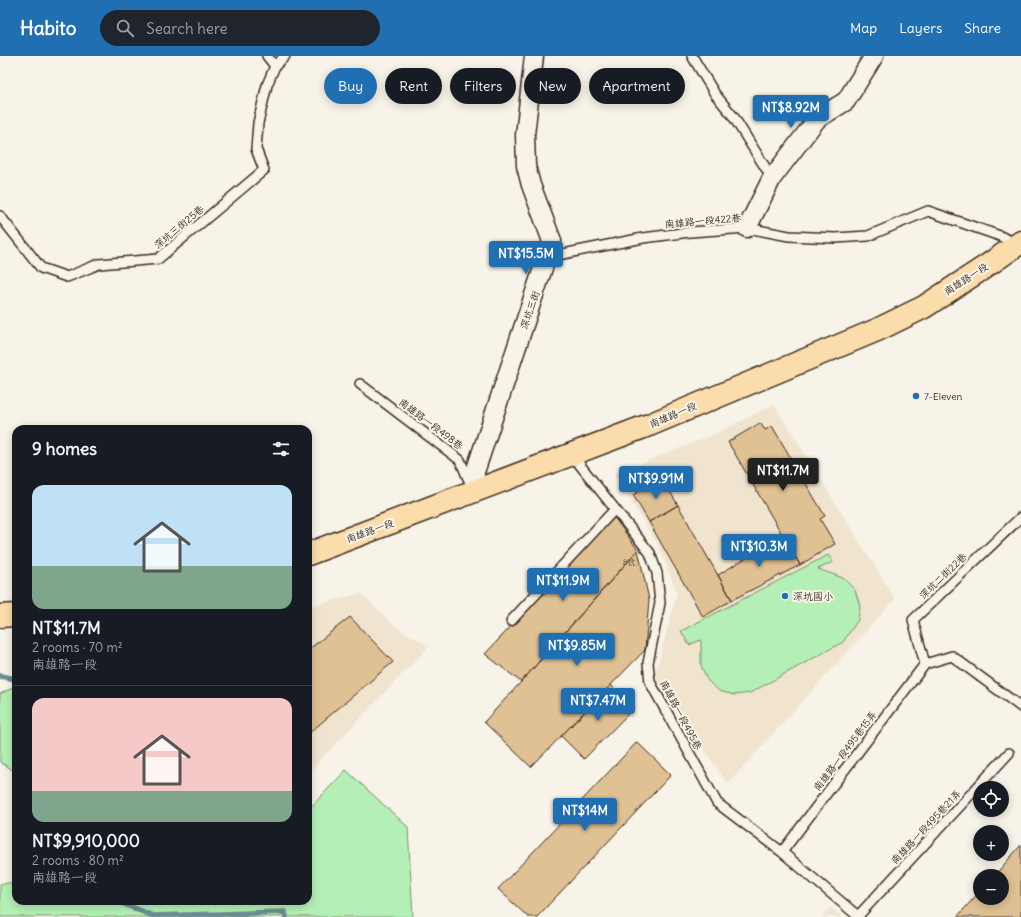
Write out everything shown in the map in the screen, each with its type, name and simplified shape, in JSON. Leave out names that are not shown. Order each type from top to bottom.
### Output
[{"type":"main road","name":"南雄路一段","points":[[312,553],[649,425],[877,330],[924,307],[1020,245]]},
{"type":"main road","points":[[0,616],[12,615]]},
{"type":"street","name":"深坑三街","points":[[474,492],[475,472],[548,257],[552,241],[531,185],[526,166],[525,135],[534,56]]},
{"type":"street","points":[[747,228],[772,178],[817,119],[846,101],[874,56]]},
{"type":"lane","points":[[267,56],[276,66]]},
{"type":"lane","name":"深坑三街25巷","points":[[0,216],[41,268],[67,277],[99,264],[158,259],[264,170],[256,149],[258,123],[267,85],[276,66],[284,56]]},
{"type":"lane","points":[[692,56],[715,94],[733,116],[772,178]]},
{"type":"lane","name":"南雄路一段422巷","points":[[548,257],[643,238],[690,232],[747,228],[796,236],[835,238],[868,236],[928,211],[1000,236],[1020,245]]},
{"type":"lane","name":"南雄路一段498巷","points":[[360,384],[460,460],[474,492]]},
{"type":"lane","name":"南雄路一段495巷","points":[[572,455],[650,553],[657,573],[660,603],[648,663],[650,682],[717,803],[782,852],[858,917]]},
{"type":"lane","points":[[511,621],[616,509]]},
{"type":"lane","name":"深坑二街22巷","points":[[925,664],[913,620],[1021,517]]},
{"type":"lane","points":[[925,664],[952,656],[1021,707]]},
{"type":"lane","name":"南雄路一段495巷15弄","points":[[782,852],[925,664]]},
{"type":"lane","name":"南雄路一段495巷21弄","points":[[858,917],[1009,753]]},
{"type":"shaded area","name":"深坑國小","points":[[774,404],[895,599],[728,784],[654,678],[677,593],[658,545],[614,474],[713,435]]},
{"type":"shaded area","points":[[361,593],[397,628],[429,646],[312,769],[312,606]]},
{"type":"shaded area","points":[[830,907],[843,917],[822,917]]},
{"type":"green space","points":[[828,555],[833,562],[818,569],[843,578],[855,590],[860,606],[858,620],[843,642],[750,693],[734,695],[719,691],[707,680],[701,665],[701,640],[689,645],[681,631]]},
{"type":"green space","points":[[12,688],[12,770],[0,762],[0,694]]},
{"type":"green space","points":[[346,770],[408,827],[413,917],[0,917],[0,884],[12,882],[12,905],[312,905],[312,806]]},
{"type":"building","points":[[760,423],[765,430],[772,426],[825,516],[820,519],[835,544],[800,565],[728,442]]},
{"type":"building","points":[[662,478],[678,505],[649,522],[633,495]]},
{"type":"building","points":[[678,505],[732,600],[703,617],[649,522]]},
{"type":"building","points":[[614,517],[638,550],[521,682],[485,654]]},
{"type":"building","points":[[783,535],[800,565],[732,600],[718,575]]},
{"type":"building","points":[[638,550],[649,600],[645,650],[531,767],[484,722]]},
{"type":"building","points":[[350,617],[393,662],[312,731],[312,647]]},
{"type":"building","points":[[611,685],[634,708],[584,759],[561,736]]},
{"type":"building","points":[[637,742],[671,775],[537,917],[528,917],[498,889]]},
{"type":"building","points":[[1021,845],[1021,917],[957,917],[973,899],[973,905],[1009,905],[1009,869],[1000,869],[1007,861],[1009,861],[1009,859]]},
{"type":"waterway","points":[[0,676],[12,678]]},
{"type":"waterway","points":[[127,905],[153,916],[285,912],[286,917]]},
{"type":"place","name":"7-Eleven","points":[[916,396]]},
{"type":"place","name":"深坑國小","points":[[785,596]]}]
